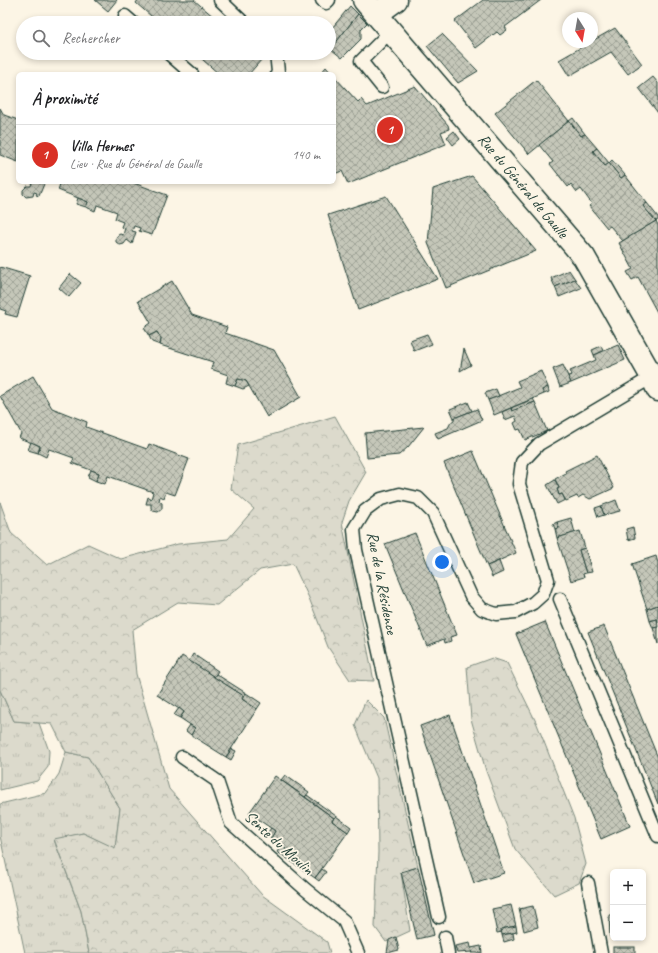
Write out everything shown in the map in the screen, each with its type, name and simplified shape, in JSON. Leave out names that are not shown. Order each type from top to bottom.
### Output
[{"type":"main road","points":[[371,7],[396,0]]},
{"type":"main road","name":"Rue du Général de Gaulle","points":[[371,7],[584,257],[655,383]]},
{"type":"lane","points":[[220,0],[237,16]]},
{"type":"lane","points":[[322,0],[326,3],[329,0]]},
{"type":"lane","points":[[382,87],[361,61],[391,31]]},
{"type":"lane","points":[[176,60],[190,72]]},
{"type":"lane","points":[[277,60],[278,72]]},
{"type":"lane","name":"Rue de la Résidence","points":[[439,917],[356,550],[354,529],[365,511],[381,499],[400,494],[418,498],[433,513],[471,596],[482,609],[496,614],[516,612],[533,603],[543,594],[548,580],[519,484],[522,462],[539,444],[655,383]]},
{"type":"lane","points":[[560,599],[658,836]]},
{"type":"lane","name":"Sente du Moulin","points":[[182,757],[217,780],[231,823],[305,889],[344,921],[358,953]]},
{"type":"lane","points":[[588,883],[601,953]]},
{"type":"lane","points":[[444,937],[448,953]]},
{"type":"green space","points":[[335,416],[366,472],[349,501],[342,522],[374,681],[350,680],[328,647],[309,598],[293,564],[260,570],[217,605],[178,602],[132,630],[136,674],[169,789],[262,895],[327,942],[330,953],[89,953],[81,911],[54,839],[83,833],[115,848],[120,808],[88,757],[66,752],[52,724],[14,721],[0,690],[0,502],[11,533],[47,565],[88,544],[121,559],[178,544],[228,539],[254,509],[231,489],[238,445]]},
{"type":"green space","points":[[492,658],[507,663],[537,724],[574,818],[586,864],[579,883],[554,895],[515,849],[486,771],[471,719],[467,667]]},
{"type":"green space","points":[[0,690],[14,721],[39,723],[49,751],[48,767],[37,781],[0,790]]},
{"type":"green space","points":[[366,700],[384,718],[418,867],[401,872],[410,931],[386,942],[375,927],[378,852],[377,778],[355,725]]},
{"type":"green space","points":[[66,752],[88,757],[120,808],[115,849],[83,833],[54,840],[81,911],[89,953],[25,953],[0,836],[0,804],[46,793],[59,774]]},
{"type":"building","points":[[95,0],[117,0],[108,11]]},
{"type":"building","points":[[138,0],[194,0],[213,16],[151,16],[136,3]]},
{"type":"building","points":[[483,0],[541,0],[505,27],[507,30],[500,35],[497,32],[476,48],[455,21]]},
{"type":"building","points":[[350,6],[358,14],[336,43],[336,23]]},
{"type":"building","points":[[358,14],[367,23],[361,29],[361,39],[342,58],[336,53],[336,43]]},
{"type":"building","points":[[615,28],[642,64],[628,74],[611,52],[569,76],[559,60],[580,48],[598,48],[598,38]]},
{"type":"building","points":[[442,34],[478,71],[458,83],[427,46]]},
{"type":"building","points":[[203,60],[261,60],[251,72],[217,72]]},
{"type":"building","points":[[326,67],[330,72],[322,72]]},
{"type":"building","points":[[653,77],[658,83],[658,113],[639,88]]},
{"type":"building","points":[[336,78],[358,102],[361,99],[367,106],[415,86],[448,125],[449,129],[441,132],[446,144],[348,184],[342,171],[336,173]]},
{"type":"building","points":[[536,80],[569,121],[529,154],[495,113]]},
{"type":"building","points":[[0,108],[4,115],[16,119],[16,161],[0,155]]},
{"type":"building","points":[[573,118],[585,134],[581,136],[569,121]]},
{"type":"building","points":[[569,121],[581,136],[585,134],[597,148],[593,151],[605,166],[609,163],[621,178],[625,175],[647,203],[643,206],[656,221],[623,241],[610,226],[607,228],[589,206],[592,204],[581,189],[577,192],[571,184],[568,187],[550,164],[553,162],[539,145]]},
{"type":"building","points":[[454,131],[460,139],[453,145],[447,137]]},
{"type":"building","points":[[597,148],[609,163],[605,166],[593,151]]},
{"type":"building","points":[[612,160],[625,175],[621,178],[609,163]]},
{"type":"building","points":[[472,176],[536,251],[446,288],[428,243],[433,189]]},
{"type":"building","points":[[32,184],[44,184],[39,196],[34,192],[33,196],[26,197],[23,194],[23,190],[27,186],[31,186]]},
{"type":"building","points":[[60,184],[137,184],[167,195],[152,235],[139,231],[140,228],[134,226],[132,231],[136,232],[132,244],[127,240],[124,244],[120,245],[116,242],[116,239],[118,235],[123,235],[125,228],[121,227],[123,222],[115,219],[117,212],[97,205],[95,211],[86,207],[88,202],[58,190]]},
{"type":"building","points":[[386,196],[438,279],[358,310],[328,215]]},
{"type":"building","points":[[78,198],[88,202],[86,207],[76,204]]},
{"type":"building","points":[[647,203],[658,217],[658,220],[656,221],[643,206]]},
{"type":"building","points":[[656,221],[658,225],[658,314],[638,277],[632,280],[627,272],[633,269],[619,243]]},
{"type":"building","points":[[0,267],[30,276],[17,317],[5,314],[6,311],[0,309]]},
{"type":"building","points":[[569,270],[575,279],[555,287],[551,278]]},
{"type":"building","points":[[70,274],[81,283],[69,297],[59,288]]},
{"type":"building","points":[[575,279],[581,288],[559,297],[555,287]]},
{"type":"building","points":[[172,281],[192,315],[227,327],[225,333],[274,350],[301,397],[267,417],[246,381],[238,379],[235,386],[226,383],[228,375],[211,369],[213,362],[160,345],[161,339],[157,332],[149,336],[144,328],[151,323],[138,301]]},
{"type":"building","points":[[157,332],[161,339],[160,345],[152,342],[149,336]]},
{"type":"building","points":[[427,334],[432,344],[414,351],[410,340]]},
{"type":"building","points":[[618,345],[625,360],[571,383],[568,376],[572,375],[570,371],[596,360],[594,355]]},
{"type":"building","points":[[601,346],[603,351],[594,355],[592,350]]},
{"type":"building","points":[[464,349],[471,365],[460,371]]},
{"type":"building","points":[[563,365],[571,383],[560,387],[553,369]]},
{"type":"building","points":[[541,371],[548,387],[542,390],[544,394],[494,415],[488,400],[520,387],[517,381]]},
{"type":"building","points":[[33,376],[52,408],[87,422],[86,427],[147,449],[149,444],[189,459],[175,495],[166,492],[164,498],[160,496],[159,501],[162,503],[162,509],[158,512],[153,511],[151,504],[146,504],[148,497],[151,499],[153,492],[108,476],[105,484],[96,481],[99,473],[72,463],[74,458],[49,449],[46,457],[38,453],[40,446],[19,438],[21,433],[0,396]]},
{"type":"building","points":[[238,379],[246,381],[249,386],[243,389],[235,386]]},
{"type":"building","points":[[548,387],[549,392],[544,394],[542,390]]},
{"type":"building","points":[[496,389],[499,396],[488,400],[485,393]]},
{"type":"building","points":[[533,399],[535,402],[512,411],[511,408]]},
{"type":"building","points":[[468,402],[472,411],[454,418],[450,409]]},
{"type":"building","points":[[535,402],[547,431],[525,440],[520,429],[517,430],[514,423],[517,421],[515,416],[505,420],[502,412],[511,408],[512,411]]},
{"type":"building","points":[[477,409],[482,420],[438,439],[435,433],[448,428],[454,418]]},
{"type":"building","points":[[424,427],[408,447],[399,455],[367,458],[365,433]]},
{"type":"building","points":[[31,442],[40,446],[38,453],[28,450]]},
{"type":"building","points":[[473,451],[516,553],[487,566],[444,463]]},
{"type":"building","points":[[597,455],[614,488],[590,499],[583,495],[566,501],[562,494],[559,495],[557,489],[559,488],[555,479],[566,473],[565,471]]},
{"type":"building","points":[[91,470],[99,473],[96,481],[88,477]]},
{"type":"building","points":[[555,480],[559,488],[557,489],[559,495],[562,494],[565,500],[557,504],[547,485]]},
{"type":"building","points":[[616,500],[620,511],[604,515],[601,506]]},
{"type":"building","points":[[601,506],[604,515],[598,517],[595,508]]},
{"type":"building","points":[[571,518],[575,533],[557,538],[555,529],[559,528],[557,522]]},
{"type":"building","points":[[557,522],[559,528],[555,529],[553,524]]},
{"type":"building","points":[[633,527],[635,538],[628,540],[626,529]]},
{"type":"building","points":[[580,531],[585,548],[579,550],[586,573],[583,574],[584,577],[571,581],[557,538]]},
{"type":"building","points":[[415,533],[457,635],[450,637],[451,641],[445,643],[444,639],[427,646],[385,544]]},
{"type":"building","points":[[585,548],[592,572],[586,573],[579,550]]},
{"type":"building","points":[[656,556],[658,563],[658,605],[647,609],[632,564]]},
{"type":"building","points":[[499,561],[503,572],[492,577],[487,566]]},
{"type":"building","points":[[658,605],[658,623],[657,619],[650,621],[647,609]]},
{"type":"building","points":[[657,619],[658,627],[653,628],[650,621]]},
{"type":"building","points":[[545,622],[630,826],[601,839],[516,634]]},
{"type":"building","points":[[604,626],[658,758],[658,804],[588,632]]},
{"type":"building","points":[[658,627],[658,644],[653,628]]},
{"type":"building","points":[[193,654],[218,671],[214,677],[189,661]]},
{"type":"building","points":[[182,656],[244,696],[242,699],[257,709],[226,757],[191,735],[195,728],[180,718],[184,712],[157,695]]},
{"type":"building","points":[[216,674],[246,693],[244,696],[214,677]]},
{"type":"building","points":[[246,693],[261,703],[257,709],[242,699]]},
{"type":"building","points":[[179,708],[184,712],[180,718],[174,715]]},
{"type":"building","points":[[450,715],[504,873],[474,883],[420,726]]},
{"type":"building","points":[[190,725],[195,728],[191,735],[186,731]]},
{"type":"building","points":[[232,749],[236,751],[231,760],[226,757]]},
{"type":"building","points":[[285,775],[309,792],[305,797],[281,780]]},
{"type":"building","points":[[275,776],[334,818],[332,821],[348,832],[315,878],[282,855],[286,849],[271,838],[275,831],[249,813]]},
{"type":"building","points":[[307,795],[336,816],[334,818],[305,797]]},
{"type":"building","points":[[336,816],[351,827],[348,832],[332,821]]},
{"type":"building","points":[[271,828],[275,831],[271,838],[266,835]]},
{"type":"building","points":[[282,845],[286,849],[282,855],[277,852]]},
{"type":"building","points":[[418,867],[434,935],[417,939],[401,872]]},
{"type":"building","points":[[322,869],[326,872],[319,881],[315,878]]},
{"type":"building","points":[[511,905],[516,926],[501,929],[502,932],[497,933],[492,909]]},
{"type":"building","points":[[533,906],[538,927],[524,931],[519,909]]},
{"type":"building","points":[[609,915],[610,915],[610,937]]},
{"type":"building","points":[[516,926],[517,932],[502,935],[501,929]]},
{"type":"building","points":[[513,933],[514,939],[504,942],[502,935]]},
{"type":"building","points":[[396,937],[399,950],[387,953],[389,940]]},
{"type":"building","points":[[470,943],[472,952],[457,953],[455,946]]},
{"type":"building","points":[[481,946],[482,953],[471,953],[471,948]]},
{"type":"building","points":[[613,947],[635,947],[635,953],[613,953]]},
{"type":"place","name":"Villa Hermes","points":[[390,130]]}]
